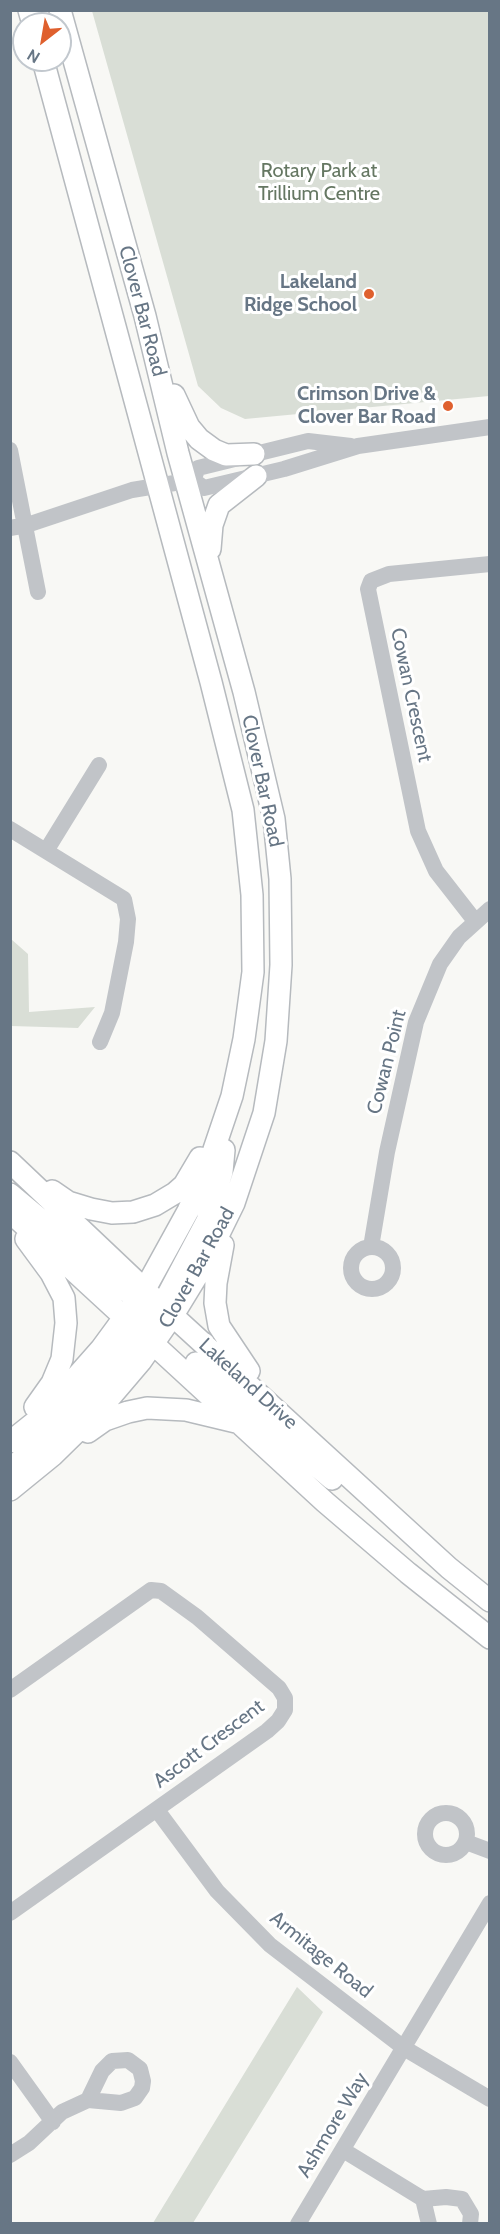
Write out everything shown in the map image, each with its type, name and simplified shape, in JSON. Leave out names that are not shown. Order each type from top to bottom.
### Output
[{"type":"main road","name":"Clover Bar Road","points":[[10,1442],[40,1418],[101,1349],[150,1316],[203,1266],[234,1203],[264,1113],[276,1041],[281,965],[280,879],[274,819],[189,480],[60,10]]},
{"type":"main road","name":"Clover Bar Road","points":[[10,1490],[53,1455],[101,1408],[150,1316],[188,1211],[207,1170],[232,1096],[244,1039],[253,972],[252,895],[243,810],[211,682],[156,487],[46,72]]},
{"type":"main road","points":[[145,316],[180,412],[189,427],[199,439],[214,450],[226,455],[254,454]]},
{"type":"main road","points":[[209,564],[212,525],[219,505],[256,476]]},
{"type":"main road","points":[[10,1162],[68,1202],[112,1213],[144,1209],[166,1200],[184,1185],[232,1096]]},
{"type":"main road","name":"Lakeland Drive","points":[[10,1162],[150,1316],[237,1422],[400,1566],[489,1638]]},
{"type":"main road","points":[[10,1194],[150,1316],[229,1393],[342,1487],[411,1534]]},
{"type":"main road","points":[[234,1203],[218,1260],[215,1303],[219,1326],[227,1342],[273,1406]]},
{"type":"main road","points":[[10,1214],[51,1273],[64,1298],[66,1323],[62,1359],[52,1383],[10,1436]]},
{"type":"main road","name":"Lakeland Drive","points":[[10,1214],[273,1406],[411,1534],[489,1601]]},
{"type":"main road","points":[[10,1470],[101,1379],[150,1316]]},
{"type":"main road","points":[[53,1455],[105,1420],[147,1408],[186,1410],[237,1422]]},
{"type":"street","points":[[19,527],[132,490],[189,480],[204,488],[256,476],[358,446],[489,427]]},
{"type":"street","points":[[189,480],[198,468],[308,441],[358,446]]},
{"type":"street","points":[[10,450],[19,527],[38,592]]},
{"type":"street","name":"Cowan Crescent","points":[[475,921],[436,871],[418,831],[368,589],[371,581],[388,574],[489,564]]},
{"type":"street","points":[[46,851],[99,765]]},
{"type":"street","points":[[10,829],[124,899],[128,919],[126,942],[112,1012],[100,1041]]},
{"type":"street","name":"Cowan Point","points":[[371,1247],[387,1152],[416,1022],[441,964],[459,937],[489,909]]},
{"type":"street","name":"Ascott Crescent","points":[[10,1690],[151,1590],[161,1591],[197,1617],[279,1688],[285,1698],[285,1710],[278,1721],[267,1731],[10,1913]]},
{"type":"street","name":"Armitage Road","points":[[157,1810],[217,1891],[270,1944],[404,2048],[489,2099]]},
{"type":"street","points":[[466,1842],[489,1851]]},
{"type":"street","name":"Ashmore Way","points":[[298,2223],[489,1903]]},
{"type":"street","points":[[10,2062],[53,2122]]},
{"type":"street","points":[[10,2155],[29,2143],[62,2112],[88,2100]]},
{"type":"street","points":[[343,2150],[423,2199],[446,2197],[462,2199],[471,2214],[470,2223]]},
{"type":"street","points":[[423,2199],[429,2223]]},
{"type":"green space","name":"Rotary Park at Trillium Centre","points":[[92,11],[489,11],[489,396],[245,419],[221,408],[198,386]]},
{"type":"green space","points":[[11,939],[28,954],[29,1012],[95,1007],[78,1028],[11,1026]]},
{"type":"green space","points":[[297,1987],[323,2012],[193,2223],[153,2223]]},
{"type":"place","name":"Lakeland Ridge School","points":[[369,294]]},
{"type":"place","name":"Crimson Drive & Clover Bar Road","points":[[448,406]]}]
